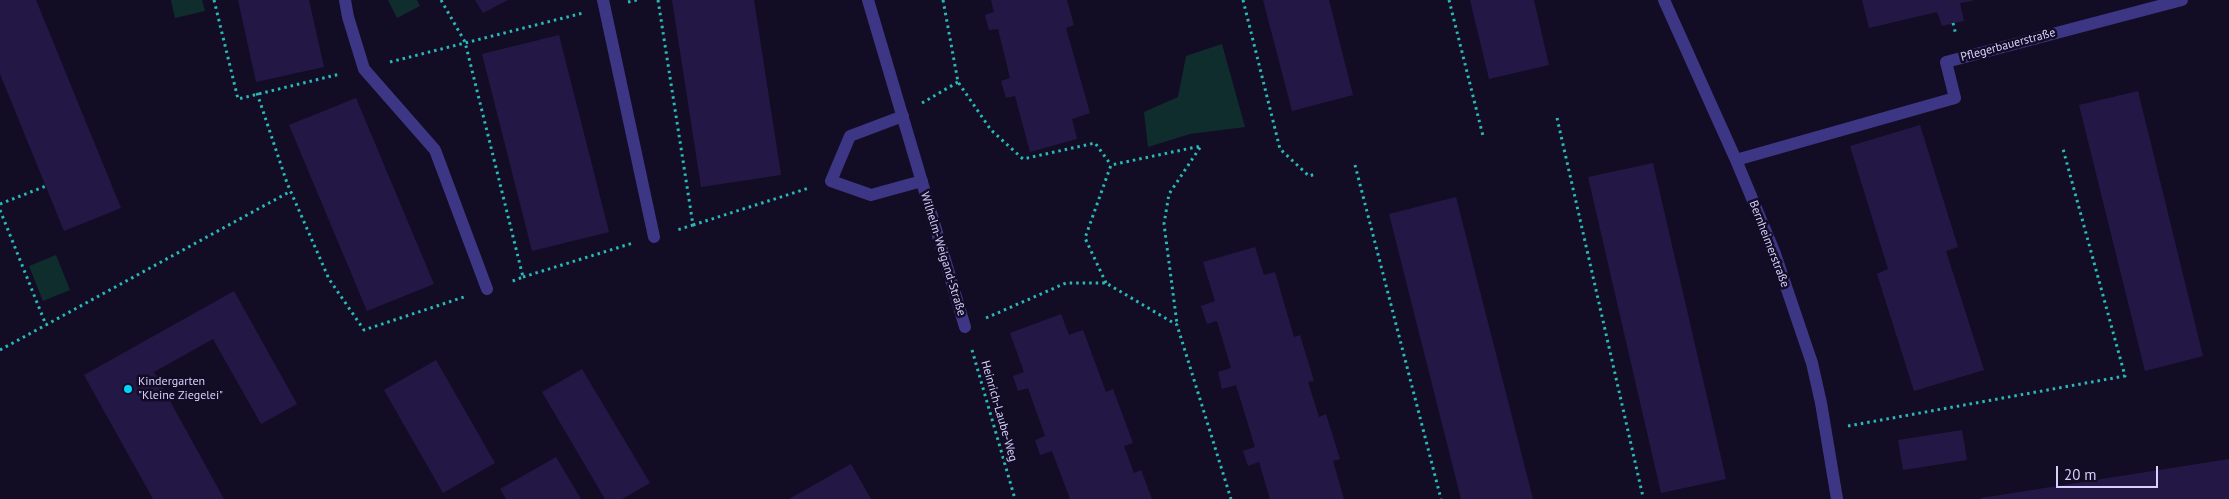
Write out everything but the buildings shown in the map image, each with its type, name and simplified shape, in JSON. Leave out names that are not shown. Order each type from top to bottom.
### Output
[{"type":"street","points":[[345,0],[348,17],[364,69],[435,150],[487,289]]},
{"type":"street","name":"Wilhelm-Weigand-Straße","points":[[868,0],[965,327]]},
{"type":"street","name":"Bernheimerstraße","points":[[1664,0],[1736,160],[1774,251],[1812,363],[1838,499]]},
{"type":"street","name":"Pflegerbauerstraße","points":[[1736,160],[1955,98],[1946,62],[2182,0]]},
{"type":"street","points":[[604,4],[654,237]]},
{"type":"street","points":[[831,181],[850,136],[903,116]]},
{"type":"street","name":"Wilhelm-Weigand-Straße","points":[[831,181],[871,195],[922,180]]},
{"type":"path","points":[[214,0],[238,98],[364,69],[604,4],[637,0]]},
{"type":"path","points":[[257,93],[291,191],[329,279],[364,330],[523,277],[465,42],[441,0]]},
{"type":"path","points":[[943,0],[958,82],[991,130],[1023,159],[1095,143],[1111,164]]},
{"type":"path","points":[[1243,0],[1280,149],[1309,176],[1316,174]]},
{"type":"path","points":[[1449,0],[1483,136]]},
{"type":"path","points":[[903,116],[958,82]]},
{"type":"path","points":[[1557,118],[1642,497]]},
{"type":"path","points":[[1111,164],[1201,146],[1169,194],[1164,224],[1177,325],[1231,499]]},
{"type":"path","points":[[1826,430],[2125,376],[2063,148]]},
{"type":"path","points":[[1106,283],[1085,238],[1111,164]]},
{"type":"path","points":[[1355,166],[1441,499]]},
{"type":"path","points":[[693,224],[831,181]]},
{"type":"path","points":[[0,204],[46,186]]},
{"type":"path","points":[[0,350],[291,191]]},
{"type":"path","points":[[0,210],[46,324]]},
{"type":"path","points":[[965,327],[1066,283],[1106,283],[1177,325]]},
{"type":"path","name":"Heinrich-Laube-Weg","points":[[965,327],[1015,499]]},
{"type":"green space","points":[[171,0],[202,0],[205,11],[175,18]]},
{"type":"green space","points":[[388,0],[417,0],[420,6],[397,18]]},
{"type":"green space","points":[[1222,44],[1245,127],[1190,134],[1148,147],[1144,112],[1178,97],[1186,56]]},
{"type":"green space","points":[[56,255],[70,290],[43,301],[29,266]]},
{"type":"place","name":"Kindergarten \"Kleine Ziegelei\"","points":[[128,389]]}]
